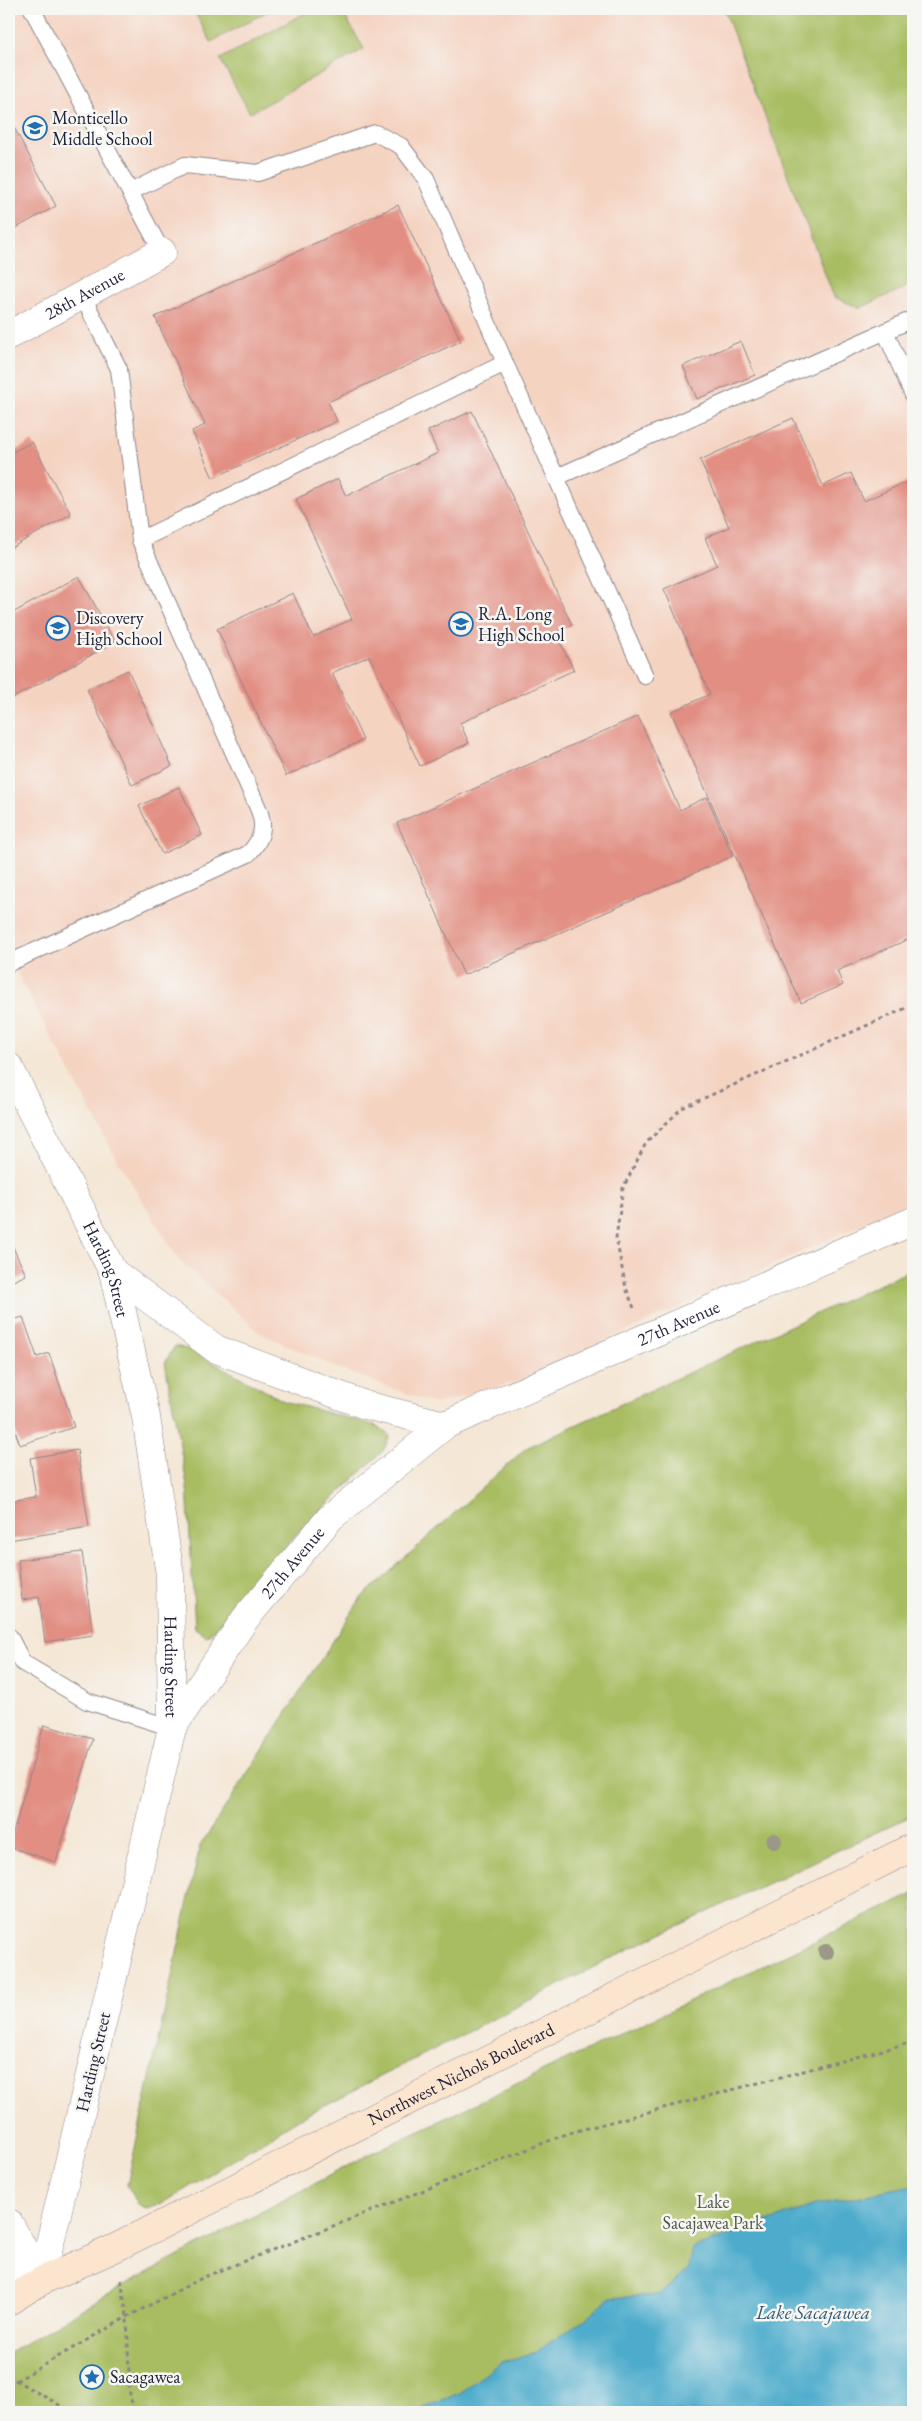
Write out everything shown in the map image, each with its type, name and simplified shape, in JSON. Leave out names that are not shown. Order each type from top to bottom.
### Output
[{"type":"main road","name":"Northwest Nichols Boulevard","points":[[9,2301],[41,2281],[116,2248],[913,1847]]},
{"type":"street","name":"28th Avenue","points":[[9,335],[162,252]]},
{"type":"street","name":"Harding Street","points":[[9,1067],[113,1272],[146,1417],[170,1575],[172,1728],[41,2281]]},
{"type":"street","name":"27th Avenue","points":[[172,1728],[245,1619],[331,1516],[444,1425],[913,1221]]},
{"type":"street","points":[[113,1272],[216,1349],[365,1406],[444,1425]]},
{"type":"street","points":[[9,2222],[41,2281]]},
{"type":"street","points":[[9,2269],[41,2281]]},
{"type":"lane","points":[[32,9],[162,252]]},
{"type":"lane","points":[[130,192],[185,165],[258,173],[375,133],[401,146],[426,179],[645,676]]},
{"type":"lane","points":[[9,963],[248,854],[260,838],[263,828],[262,818],[140,540],[119,369],[82,296]]},
{"type":"lane","points":[[557,477],[913,319]]},
{"type":"lane","points":[[885,331],[913,395]]},
{"type":"lane","points":[[140,540],[505,362]]},
{"type":"lane","points":[[9,1636],[23,1663],[87,1701],[172,1728]]},
{"type":"path","points":[[647,1338],[626,1288],[616,1238],[623,1188],[646,1143],[682,1108],[913,1005]]},
{"type":"path","points":[[9,2385],[127,2317],[204,2277],[569,2134],[913,2042]]},
{"type":"path","points":[[116,2248],[127,2317],[130,2397],[135,2412]]},
{"type":"path","points":[[15,2380],[72,2412]]},
{"type":"shaded area","name":"R.A. Long High School","points":[[9,9],[913,9],[913,1201],[515,1382],[435,1404],[337,1368],[260,1333],[179,1260],[116,1158],[9,958]]},
{"type":"green space","points":[[193,9],[272,9],[211,42]]},
{"type":"green space","points":[[312,9],[341,9],[364,49],[250,113],[220,59]]},
{"type":"green space","points":[[724,9],[913,9],[913,284],[860,308],[834,297]]},
{"type":"green space","points":[[913,1269],[913,1815],[637,1945],[300,2118],[165,2202],[147,2209],[138,2204],[127,2185],[200,1846],[361,1598],[526,1448]]},
{"type":"green space","points":[[175,1346],[190,1350],[284,1401],[377,1426],[390,1436],[383,1451],[298,1532],[224,1623],[206,1636],[195,1628],[187,1485],[165,1362]]},
{"type":"green space","name":"Lake Sacajawea Park","points":[[913,1894],[913,2412],[9,2412],[9,2353],[104,2296],[366,2156]]},
{"type":"water","name":"Lake Sacajawea","points":[[913,2186],[913,2412],[415,2412],[459,2393],[502,2362],[536,2352],[583,2320],[610,2298],[658,2295],[688,2271],[693,2248],[815,2205]]},
{"type":"building","points":[[9,118],[56,206],[9,232]]},
{"type":"building","points":[[398,205],[461,341],[328,402],[337,421],[213,478],[192,431],[205,425],[155,317]]},
{"type":"building","points":[[741,341],[755,375],[697,399],[683,366]]},
{"type":"building","points":[[472,411],[572,625],[555,632],[574,670],[460,723],[469,743],[420,766],[369,656],[332,673],[363,740],[286,776],[217,629],[293,593],[313,637],[352,619],[296,499],[338,479],[346,496],[438,453],[428,431]]},
{"type":"building","points":[[793,418],[823,486],[851,473],[864,501],[913,479],[913,937],[837,971],[843,985],[801,1003],[671,712],[710,694],[664,589],[717,565],[705,538],[729,527],[700,460]]},
{"type":"building","points":[[32,442],[71,514],[9,549],[9,454]]},
{"type":"building","name":"Discovery High School","points":[[79,576],[115,642],[9,700],[9,615]]},
{"type":"building","points":[[128,670],[172,766],[132,785],[87,689]]},
{"type":"building","points":[[638,716],[680,810],[707,797],[733,856],[464,975],[397,823]]},
{"type":"building","points":[[179,787],[202,835],[162,854],[139,806]]},
{"type":"building","points":[[9,1239],[26,1275],[9,1283]]},
{"type":"building","points":[[23,1317],[37,1357],[49,1353],[74,1427],[20,1445],[12,1422],[9,1423],[9,1321]]},
{"type":"building","points":[[77,1450],[89,1527],[9,1540],[9,1501],[36,1497],[30,1458]]},
{"type":"building","points":[[82,1552],[93,1635],[45,1642],[39,1597],[22,1600],[18,1560]]},
{"type":"building","points":[[44,1725],[93,1739],[56,1862],[9,1847]]},
{"type":"place","name":"Monticello Middle School","points":[[35,128]]},
{"type":"place","name":"R.A. Long High School","points":[[461,624]]},
{"type":"place","name":"Discovery High School","points":[[58,628]]},
{"type":"place","name":"Sacagawea","points":[[92,2377]]}]
